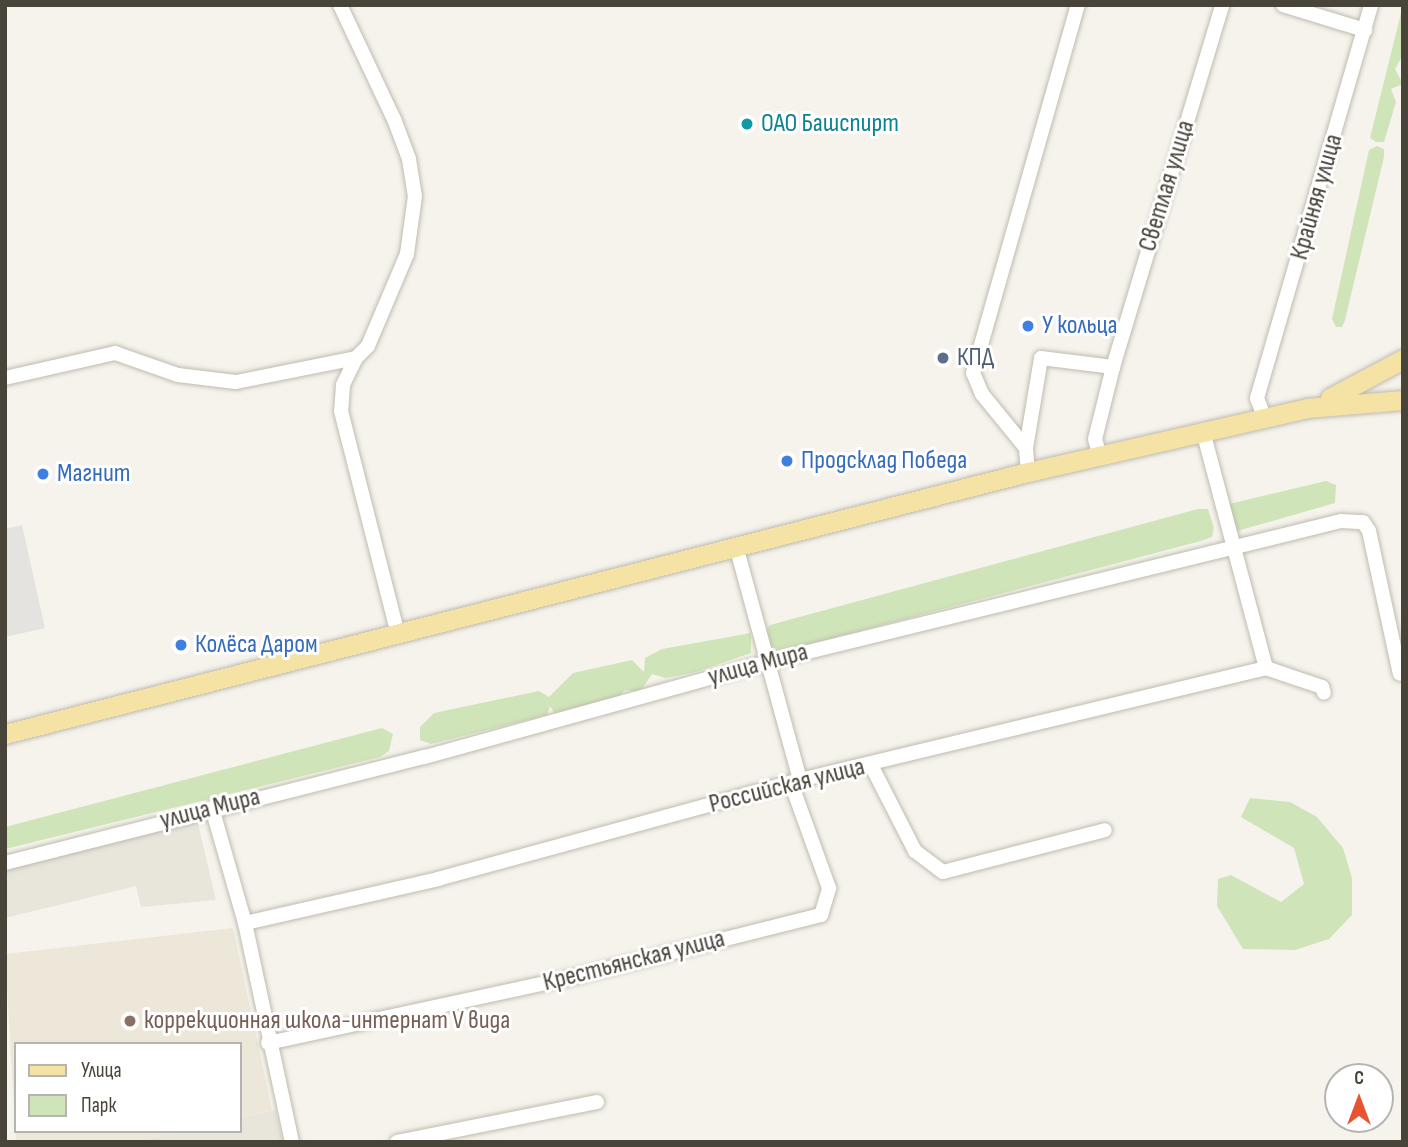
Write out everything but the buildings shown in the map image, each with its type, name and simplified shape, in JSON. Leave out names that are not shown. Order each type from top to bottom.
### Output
[{"type":"main road","points":[[1370,379],[1403,351]]},
{"type":"main road","points":[[1307,408],[1370,379],[1403,359]]},
{"type":"main road","points":[[5,734],[1028,472],[1204,435],[1307,408],[1379,400],[1403,402]]},
{"type":"street","points":[[340,5],[394,119],[408,159],[415,196],[407,254],[368,346],[356,358],[343,385],[341,411],[398,635]]},
{"type":"street","points":[[1026,448],[982,394],[973,373],[1078,5]]},
{"type":"street","name":"Светлая улица","points":[[1100,456],[1095,439],[1113,367],[1222,5]]},
{"type":"street","points":[[1283,5],[1365,30]]},
{"type":"street","name":"Крайняя улица","points":[[1265,419],[1256,398],[1269,364],[1371,5]]},
{"type":"street","points":[[5,378],[115,354],[178,375],[236,382],[356,358]]},
{"type":"street","points":[[1028,472],[1026,448],[1041,358],[1113,367]]},
{"type":"street","points":[[1204,435],[1266,668],[1322,687],[1324,693]]},
{"type":"street","name":"улица Мира","points":[[5,863],[212,808],[425,757],[767,662],[1341,521],[1363,522],[1369,531],[1400,674]]},
{"type":"street","points":[[736,546],[795,782]]},
{"type":"street","name":"Российская улица","points":[[245,923],[438,879],[795,782],[1266,668]]},
{"type":"street","points":[[871,765],[915,851],[943,872],[1105,830]]},
{"type":"street","name":"Крестьянская улица","points":[[268,1043],[574,977],[821,915],[829,888],[795,782]]},
{"type":"street","points":[[212,808],[245,923],[268,1043],[292,1142]]},
{"type":"street","points":[[397,1142],[597,1102]]},
{"type":"shaded area","points":[[22,525],[45,628],[5,637],[5,529]]},
{"type":"shaded area","points":[[197,820],[216,900],[141,907],[136,886],[5,918],[5,866]]},
{"type":"shaded area","name":"коррекционная школа-интернат V вида","points":[[233,928],[272,1110],[242,1118],[242,1042],[14,1042],[14,1108],[5,954]]},
{"type":"shaded area","points":[[275,1110],[283,1142],[133,1142],[171,1133],[242,1133],[242,1118]]},
{"type":"shaded area","name":"коррекционная школа-интернат V вида","points":[[15,1133],[171,1133],[133,1142],[16,1142]]},
{"type":"green space","points":[[1403,5],[1403,55],[1395,69],[1403,84],[1391,89],[1396,102],[1384,142],[1376,142],[1370,138]]},
{"type":"green space","points":[[1377,146],[1384,149],[1384,157],[1345,320],[1342,327],[1336,327],[1332,319],[1369,150]]},
{"type":"green space","points":[[1326,481],[1336,485],[1335,503],[1234,532],[1229,504]]},
{"type":"green space","points":[[1198,509],[1208,509],[1214,528],[1212,537],[1201,541],[791,649],[777,651],[768,644],[765,632],[770,625]]},
{"type":"green space","points":[[751,633],[751,653],[696,672],[666,678],[652,674],[640,692],[625,690],[619,696],[554,713],[550,706],[547,715],[431,744],[420,740],[420,727],[434,713],[539,691],[549,697],[573,673],[632,660],[644,672],[645,658],[662,649]]},
{"type":"green space","points":[[382,728],[393,734],[389,751],[380,757],[5,849],[5,827]]},
{"type":"green space","points":[[1250,798],[1290,802],[1317,817],[1343,848],[1352,878],[1352,915],[1329,939],[1295,950],[1243,949],[1217,906],[1218,879],[1231,875],[1281,902],[1304,884],[1294,848],[1241,817]]},
{"type":"place","name":"ОАО Башспирт","points":[[747,124]]},
{"type":"place","name":"У кольца","points":[[1028,326]]},
{"type":"place","name":"КПД","points":[[943,358]]},
{"type":"place","name":"Продсклад Победа","points":[[787,461]]},
{"type":"place","name":"Магнит","points":[[43,474]]},
{"type":"place","name":"Колёса Даром","points":[[181,645]]},
{"type":"place","name":"коррекционная школа-интернат V вида","points":[[130,1021]]}]
